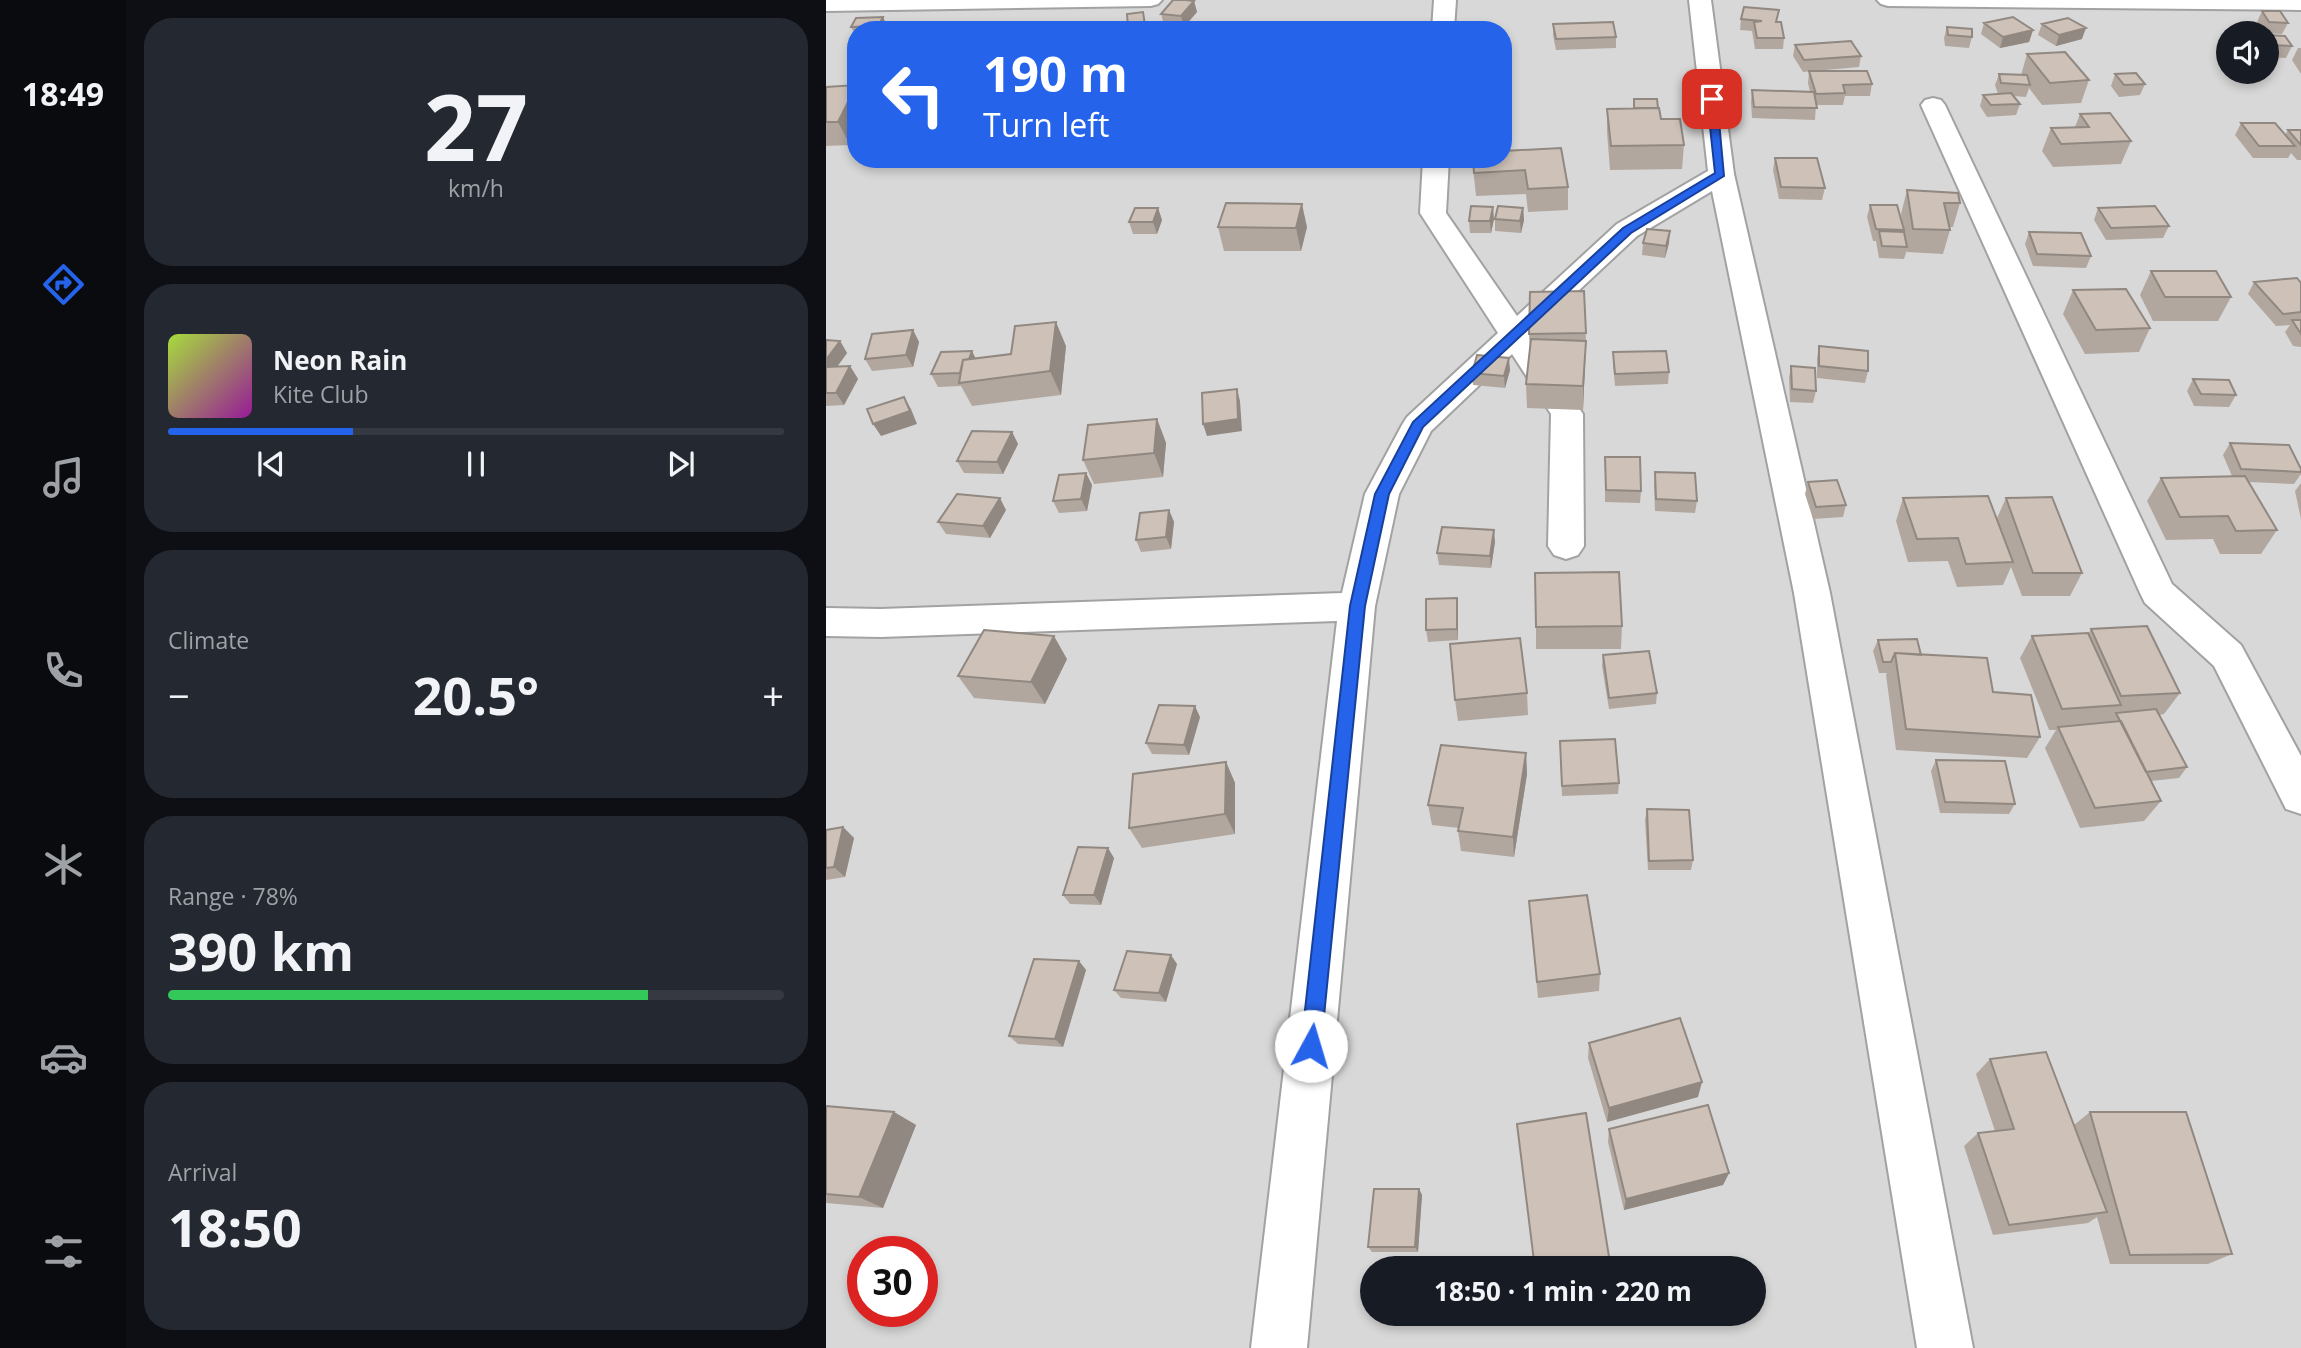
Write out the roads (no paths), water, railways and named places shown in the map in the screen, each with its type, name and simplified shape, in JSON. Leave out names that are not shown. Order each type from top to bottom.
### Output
[{"type":"street","points":[[826,5],[1152,0]]},
{"type":"street","points":[[1444,21],[1445,0]]},
{"type":"street","points":[[1700,0],[1721,174],[1812,593],[1945,1348]]},
{"type":"street","points":[[1888,0],[2301,4]]},
{"type":"street","points":[[1933,105],[2158,593],[2228,656],[2301,796]]},
{"type":"street","points":[[1436,168],[1433,213],[1567,414],[1566,547]]},
{"type":"street","points":[[1279,1348],[1357,606],[1382,494],[1418,425],[1627,230],[1721,174]]},
{"type":"street","points":[[826,622],[881,624],[1357,606]]}]
